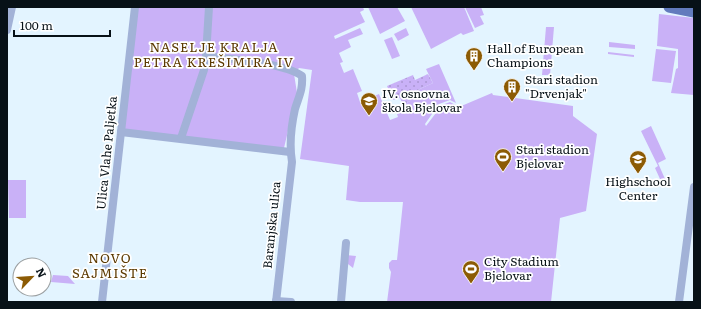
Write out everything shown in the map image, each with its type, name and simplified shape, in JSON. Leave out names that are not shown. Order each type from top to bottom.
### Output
[{"type":"main road","points":[[670,7],[693,11]]},
{"type":"street","points":[[7,30],[12,7]]},
{"type":"street","name":"Ulica Vlahe Paljetka","points":[[102,302],[122,132],[134,7]]},
{"type":"street","points":[[181,138],[204,70],[209,7]]},
{"type":"street","points":[[122,132],[290,152],[290,132],[303,87],[302,76],[297,72],[270,65],[206,56]]},
{"type":"street","name":"Baranjska ulica","points":[[290,152],[292,162],[276,302],[291,302]]},
{"type":"street","points":[[679,302],[694,187]]},
{"type":"street","points":[[341,302],[346,243]]},
{"type":"shaded area","points":[[138,7],[363,7],[364,10],[360,12],[365,22],[334,36],[335,39],[360,28],[363,34],[348,40],[351,47],[339,53],[343,62],[340,63],[344,73],[353,69],[362,91],[357,93],[360,102],[379,94],[390,120],[398,117],[397,114],[405,110],[403,105],[410,101],[411,93],[433,83],[426,69],[439,64],[456,103],[450,100],[439,104],[425,124],[426,126],[442,105],[450,102],[459,107],[492,93],[493,95],[573,106],[573,116],[597,134],[586,211],[560,218],[551,302],[387,302],[391,272],[389,263],[392,260],[397,260],[403,202],[360,202],[346,200],[349,166],[300,159],[312,70],[299,68],[294,74],[298,99],[294,105],[284,148],[123,130]]},
{"type":"shaded area","points":[[368,7],[397,7],[405,21],[380,34]]},
{"type":"shaded area","points":[[411,7],[464,7],[474,31],[463,35],[461,33],[431,49]]},
{"type":"shaded area","points":[[465,7],[481,7],[484,15],[480,16],[484,24],[475,28]]},
{"type":"shaded area","points":[[659,14],[694,18],[694,95],[671,93],[676,69],[678,68],[678,49],[657,46]]},
{"type":"shaded area","points":[[546,27],[554,27],[550,75],[542,75]]},
{"type":"shaded area","points":[[406,28],[409,35],[398,41],[394,34]]},
{"type":"shaded area","points":[[392,37],[400,56],[392,59],[384,40]]},
{"type":"shaded area","points":[[609,42],[635,45],[635,49],[609,47]]},
{"type":"shaded area","points":[[656,49],[676,51],[671,83],[652,81]]},
{"type":"shaded area","points":[[608,52],[634,55],[634,57],[608,54]]},
{"type":"shaded area","points":[[428,74],[433,83],[411,93],[410,101],[403,105],[400,98],[393,100],[387,86],[413,75],[415,80]]},
{"type":"shaded area","points":[[651,126],[666,159],[658,163],[665,179],[660,179],[655,168],[658,166],[641,131]]},
{"type":"shaded area","points":[[8,180],[26,180],[26,218],[9,218]]},
{"type":"shaded area","points":[[346,255],[356,256],[353,268],[348,264]]},
{"type":"shaded area","points":[[53,275],[68,276],[75,284],[52,282]]},
{"type":"place","name":"Hall of European Champions","points":[[474,71]]},
{"type":"place","name":"Stari stadion \"Drvenjak\"","points":[[512,102]]},
{"type":"place","name":"IV. osnovna škola Bjelovar","points":[[369,116]]},
{"type":"place","name":"Stari stadion Bjelovar","points":[[503,172]]},
{"type":"place","name":"Highschool Center","points":[[638,174]]},
{"type":"place","name":"City Stadium Bjelovar","points":[[471,284]]},
{"type":"district","name":"NASELJE KRALJA PETRA KREŠIMIRA IV","points":[[214,54]]},
{"type":"district","name":"NOVO SAJMIŠTE","points":[[110,266]]}]
